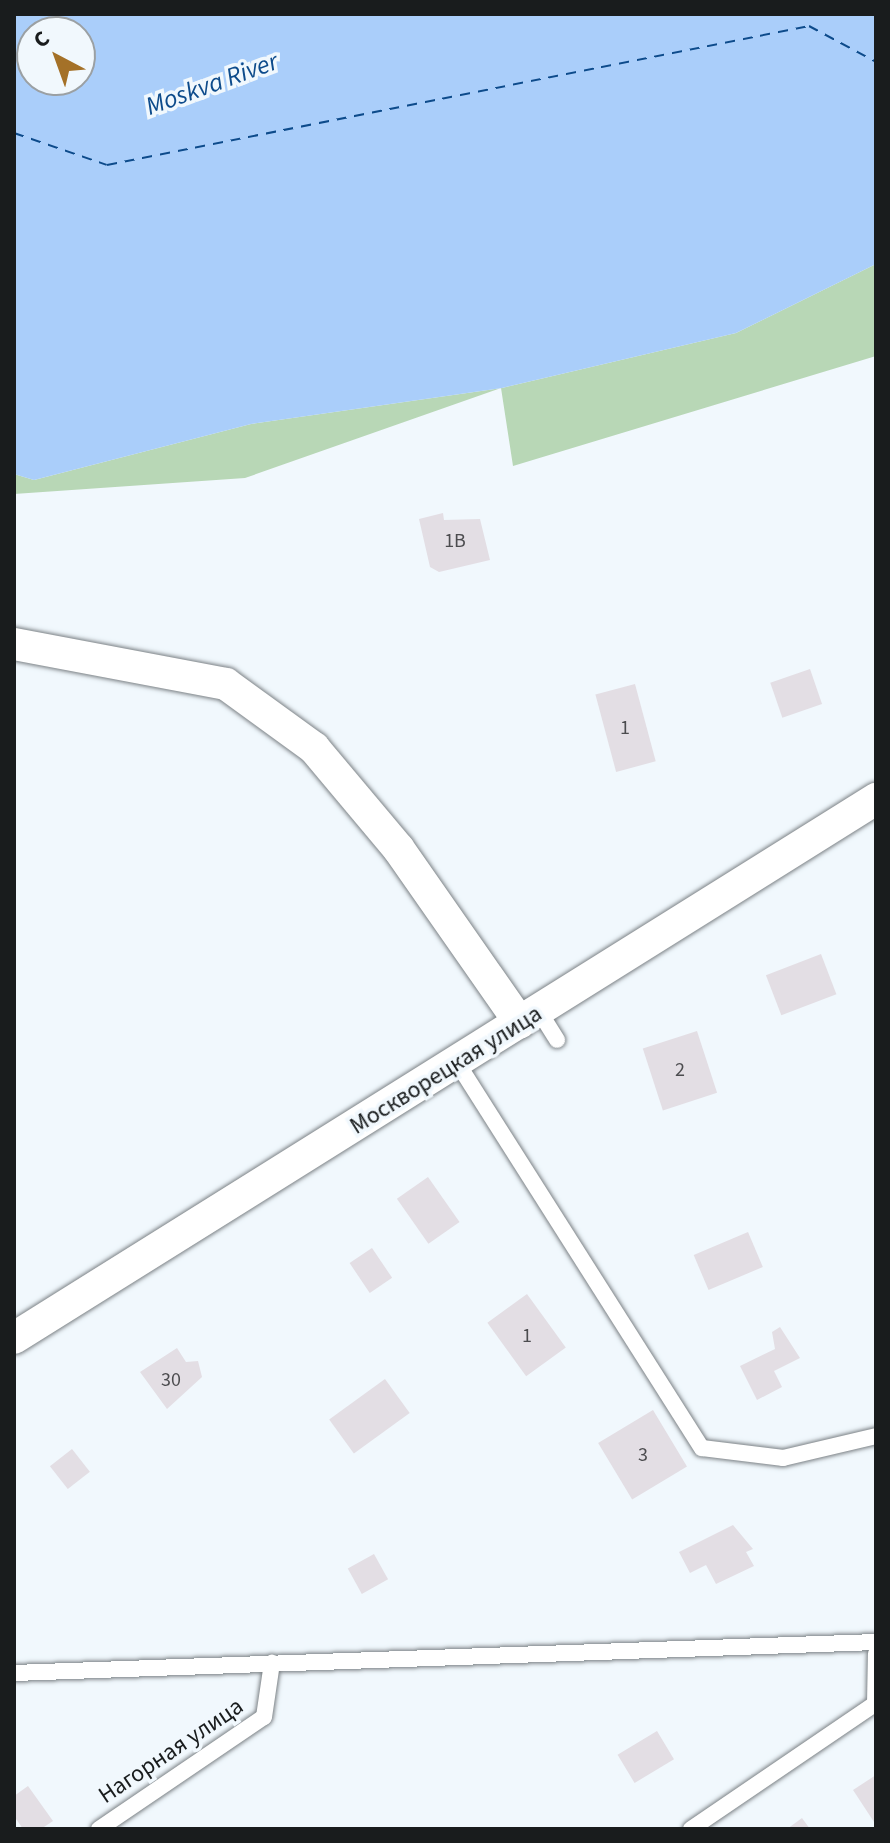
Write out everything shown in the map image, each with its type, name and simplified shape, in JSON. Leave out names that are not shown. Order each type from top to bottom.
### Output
[{"type":"street","points":[[14,644],[126,659],[226,684],[314,748],[398,848],[530,1017]]},
{"type":"street","name":"Москворецкая улица","points":[[14,1338],[458,1064],[876,799]]},
{"type":"lane","points":[[530,1017],[557,1040]]},
{"type":"lane","points":[[458,1064],[702,1448],[783,1458],[876,1436]]},
{"type":"lane","points":[[14,1673],[876,1642]]},
{"type":"lane","points":[[691,1829],[875,1704],[876,1654]]},
{"type":"lane","name":"Нагорная улица","points":[[99,1829],[264,1717],[272,1663]]},
{"type":"green space","points":[[876,264],[876,356],[513,466],[501,388],[736,333]]},
{"type":"green space","points":[[500,388],[245,478],[14,494],[14,474],[34,480],[251,424]]},
{"type":"water","name":"Moskva River","points":[[14,14],[876,14],[876,264],[736,333],[502,388],[251,424],[34,480],[14,474]]},
{"type":"building","points":[[443,513],[444,520],[480,519],[490,560],[439,572],[430,567],[419,519]]},
{"type":"building","points":[[810,669],[822,704],[782,718],[770,683]]},
{"type":"building","points":[[635,684],[656,761],[616,772],[595,695]]},
{"type":"building","points":[[821,954],[836,994],[781,1015],[766,975]]},
{"type":"building","points":[[697,1031],[717,1093],[663,1110],[643,1049]]},
{"type":"building","points":[[428,1177],[460,1222],[428,1244],[397,1199]]},
{"type":"building","points":[[748,1232],[763,1267],[709,1290],[694,1255]]},
{"type":"building","points":[[372,1248],[392,1278],[370,1293],[350,1263]]},
{"type":"building","points":[[527,1294],[566,1347],[526,1376],[487,1323]]},
{"type":"building","points":[[780,1327],[800,1358],[774,1371],[782,1387],[757,1400],[740,1366],[775,1349],[772,1332]]},
{"type":"building","points":[[177,1348],[186,1362],[198,1361],[202,1377],[167,1409],[140,1372]]},
{"type":"building","points":[[385,1379],[410,1413],[354,1454],[329,1420]]},
{"type":"building","points":[[653,1410],[687,1467],[632,1500],[598,1443]]},
{"type":"building","points":[[72,1449],[90,1472],[68,1489],[50,1466]]},
{"type":"building","points":[[733,1525],[753,1549],[746,1552],[754,1566],[716,1584],[706,1565],[690,1573],[679,1552]]},
{"type":"building","points":[[374,1554],[388,1579],[362,1594],[348,1569]]},
{"type":"building","points":[[657,1731],[674,1759],[635,1783],[618,1755]]},
{"type":"building","points":[[876,1775],[876,1825],[853,1790]]},
{"type":"building","points":[[28,1786],[53,1821],[41,1829],[23,1829],[14,1816],[14,1796]]},
{"type":"building","points":[[802,1818],[810,1829],[787,1829]]},
{"type":"ferry route","points":[[14,133],[107,165],[809,26],[876,62]]}]
